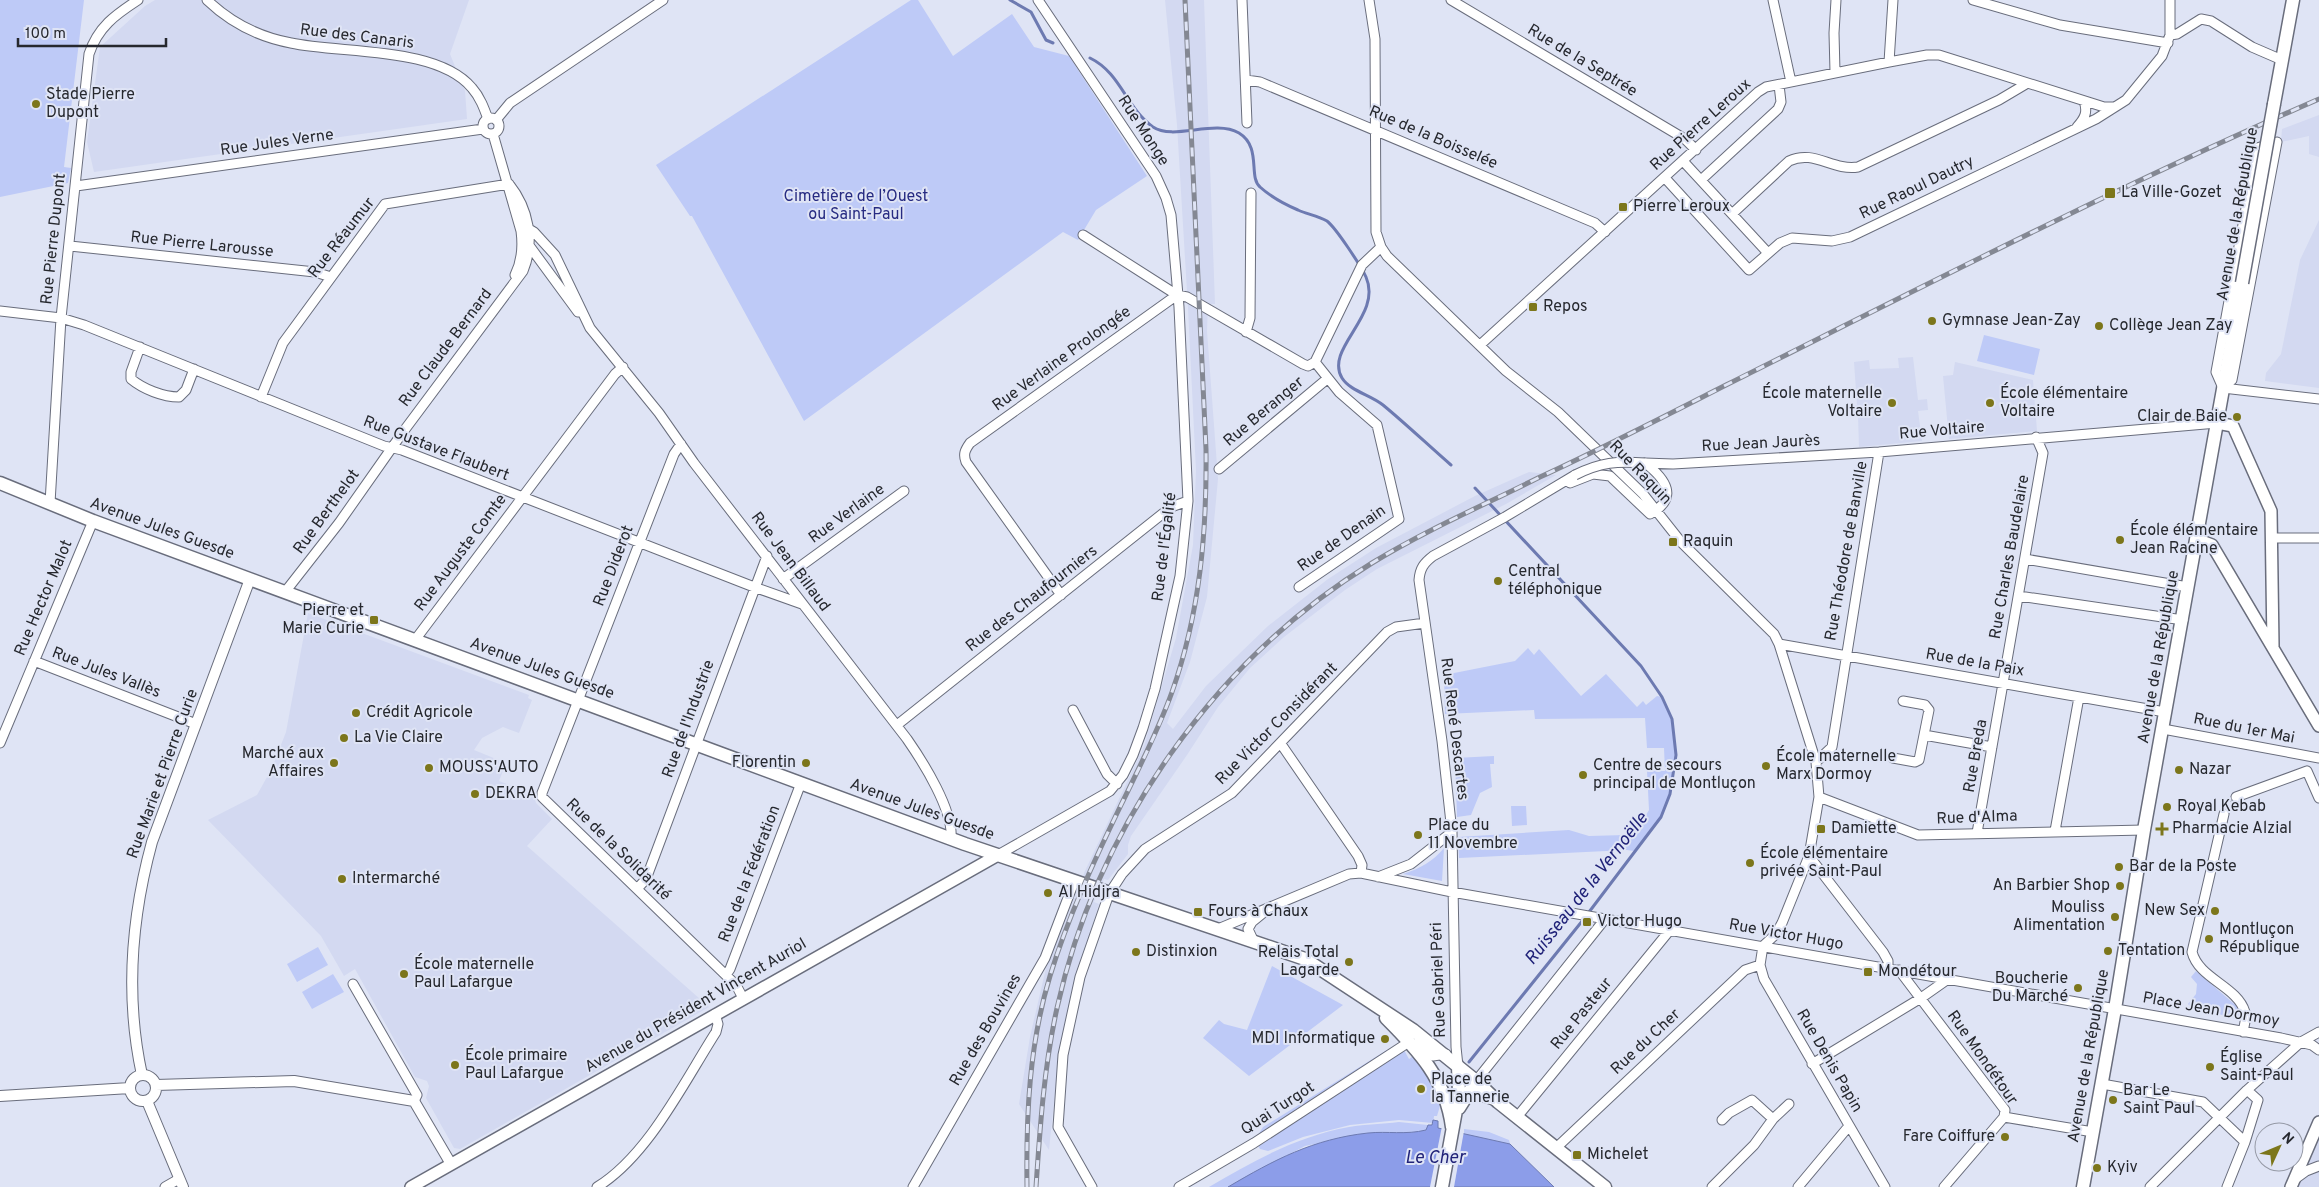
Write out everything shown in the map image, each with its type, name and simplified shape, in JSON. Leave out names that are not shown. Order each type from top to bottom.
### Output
[{"type":"main road","name":"Avenue de la République","points":[[2083,1187],[2144,830],[2183,620],[2292,0]]},
{"type":"main road","points":[[2218,423],[2233,426],[2271,511],[2273,646]]},
{"type":"main road","name":"Avenue Jules Guesde","points":[[0,483],[93,521],[951,838],[1109,894],[1305,959],[1365,997]]},
{"type":"main road","points":[[2196,538],[2212,545],[2319,726]]},
{"type":"main road","name":"Avenue du Président Vincent Auriol","points":[[411,1187],[998,855]]},
{"type":"main road","points":[[1365,997],[1399,1030],[1420,1055],[1442,1086],[1452,1119]]},
{"type":"main road","points":[[1365,997],[1389,1012],[1458,1066],[1498,1102],[1605,1187]]},
{"type":"main road","points":[[1458,1066],[1462,1097]]},
{"type":"main road","points":[[1442,1187],[1452,1119],[1462,1097],[1476,1081]]},
{"type":"main road","points":[[2292,1184],[2319,1122]]},
{"type":"street","name":"Rue Pierre Dupont","points":[[50,503],[61,318],[70,246],[88,54],[93,40],[104,25],[138,0]]},
{"type":"street","name":"Rue des Canaris","points":[[207,0],[244,28],[291,44],[412,58],[435,64],[458,75],[472,87],[492,119]]},
{"type":"street","points":[[492,119],[499,130],[493,134],[486,133],[483,129],[483,124],[492,119],[510,103],[663,0]]},
{"type":"street","name":"Rue Monge","points":[[1038,0],[1156,176],[1171,215],[1177,295]]},
{"type":"street","points":[[1242,0],[1248,123]]},
{"type":"street","points":[[1083,235],[1177,295],[1187,297],[1303,364],[1308,366],[1315,362],[1361,268],[1381,247],[1376,232],[1375,39],[1369,0]]},
{"type":"street","name":"Rue de la Septrée","points":[[1451,0],[1685,139],[1696,150]]},
{"type":"street","points":[[1773,0],[1791,82]]},
{"type":"street","points":[[1836,0],[1834,33],[1836,72]]},
{"type":"street","points":[[1889,62],[1893,0]]},
{"type":"street","points":[[1973,0],[2060,25],[2169,39],[2202,19],[2211,21],[2252,47],[2282,60]]},
{"type":"street","points":[[2169,39],[2170,0]]},
{"type":"street","name":"Rue Raoul Dautry","points":[[1665,178],[1748,270],[1780,243],[1792,238],[1832,241],[1850,237],[2102,116],[2126,100],[2162,56],[2169,39]]},
{"type":"street","name":"Rue Pierre Leroux","points":[[1480,345],[1758,92],[1766,87],[1889,62],[1927,55],[1939,55],[2026,84],[2113,108]]},
{"type":"street","name":"Rue de la Boisselée","points":[[1246,80],[1260,82],[1595,223],[1605,232]]},
{"type":"street","points":[[1732,214],[1789,161],[1799,157],[1808,157],[1846,169],[1858,167],[1999,100],[2026,84]]},
{"type":"street","points":[[1701,180],[1778,109],[1781,102],[1779,85]]},
{"type":"street","points":[[2075,129],[2086,114],[2087,108],[2084,101]]},
{"type":"street","name":"Rue Jules Verne","points":[[76,186],[483,129]]},
{"type":"street","points":[[493,134],[509,184],[515,192],[524,233],[530,246],[575,309],[582,315]]},
{"type":"street","points":[[2277,142],[2232,380],[2223,388],[2216,372],[2257,148],[2277,142]]},
{"type":"street","points":[[1683,162],[1768,253]]},
{"type":"street","name":"Rue Réaumur","points":[[261,397],[283,343],[386,204],[509,184]]},
{"type":"street","points":[[1246,332],[1250,318],[1251,193]]},
{"type":"street","points":[[524,233],[534,232],[555,255],[582,315]]},
{"type":"street","points":[[507,291],[521,259],[524,233]]},
{"type":"street","name":"Rue Pierre Larousse","points":[[70,246],[315,272],[331,277]]},
{"type":"street","points":[[507,291],[523,271],[529,256],[530,246]]},
{"type":"street","name":"Rue Raquin","points":[[1381,247],[1387,256],[1506,371],[1558,412],[1642,494],[1681,542],[1774,634],[1779,644],[1816,762],[1819,797],[1809,856],[1782,923],[1776,934],[1763,946]]},
{"type":"street","points":[[523,271],[532,265],[544,264]]},
{"type":"street","name":"Rue Claude Bernard","points":[[392,447],[507,291]]},
{"type":"street","name":"Rue Verlaine Prolongée","points":[[1061,595],[966,462],[964,456],[966,449],[970,443],[1177,295]]},
{"type":"street","name":"Rue de l'Égalité","points":[[1114,788],[1123,775],[1143,728],[1164,654],[1180,576],[1188,500],[1177,295]]},
{"type":"street","name":"Rue Gustave Flaubert","points":[[0,311],[61,318],[140,347],[261,397],[522,498],[802,604]]},
{"type":"street","name":"Rue Jean Billaud","points":[[582,315],[802,604],[897,725],[921,759],[950,817],[951,838]]},
{"type":"street","points":[[140,347],[131,372],[131,379],[137,384],[170,397],[179,397],[186,390],[194,369]]},
{"type":"street","name":"Rue de Denain","points":[[1299,587],[1399,519],[1377,425],[1339,392],[1315,362]]},
{"type":"street","name":"Rue Auguste Comte","points":[[414,640],[615,374],[623,367]]},
{"type":"street","name":"Rue Beranger","points":[[1220,469],[1327,379]]},
{"type":"street","points":[[2223,388],[2319,399]]},
{"type":"street","name":"Rue Voltaire","points":[[1879,452],[2036,437],[2218,423]]},
{"type":"street","name":"Rue Charles Baudelaire","points":[[2003,684],[2043,453],[2036,437]]},
{"type":"street","name":"Rue Diderot","points":[[578,700],[674,454],[680,444]]},
{"type":"street","name":"Rue Berthelot","points":[[285,592],[339,523],[392,447]]},
{"type":"street","name":"Rue Jean Jaurès","points":[[1420,570],[1425,562],[1433,556],[1503,519],[1595,465],[1618,461],[1673,464],[1879,452]]},
{"type":"street","name":"Rue Théodore de Banville","points":[[1816,762],[1832,746],[1879,452]]},
{"type":"street","points":[[1645,463],[1657,472],[1665,483],[1666,500],[1656,511]]},
{"type":"street","name":"Rue Jean Jaurès","points":[[1552,489],[1594,474],[1610,476],[1650,514],[1656,511]]},
{"type":"street","name":"Rue Verlaine","points":[[784,579],[904,491]]},
{"type":"street","name":"Rue des Chaufourniers","points":[[897,725],[1171,507],[1188,500]]},
{"type":"street","name":"Rue Hector Malot","points":[[0,743],[93,521]]},
{"type":"street","points":[[2271,538],[2319,538]]},
{"type":"street","name":"Rue de l'Industrie","points":[[637,889],[646,879],[767,556]]},
{"type":"street","points":[[2025,559],[2188,587]]},
{"type":"street","name":"Rue René Descartes","points":[[1420,570],[1419,580],[1442,741],[1452,832],[1452,892]]},
{"type":"street","name":"Rue Marie et Pierre Curie","points":[[142,1075],[136,1050],[131,980],[134,930],[142,878],[152,842],[250,579]]},
{"type":"street","points":[[2018,596],[2183,620]]},
{"type":"street","name":"Rue Victor Considérant","points":[[1092,1187],[1058,1127],[1063,1055],[1080,976],[1109,894],[1122,874],[1145,849],[1232,793],[1387,632],[1396,627],[1425,623]]},
{"type":"street","name":"Rue de la Paix","points":[[1779,644],[2165,712]]},
{"type":"street","name":"Rue Jules Vallès","points":[[34,661],[196,724]]},
{"type":"street","name":"Rue Breda","points":[[1977,833],[2003,684]]},
{"type":"street","points":[[2055,831],[2079,697]]},
{"type":"street","name":"Rue de la Solidarité","points":[[578,700],[542,797],[726,975],[736,985],[743,998]]},
{"type":"street","points":[[1894,758],[1915,762],[1919,760],[1929,710],[1926,705],[1903,701]]},
{"type":"street","points":[[998,855],[1114,788],[1073,710]]},
{"type":"street","name":"Rue du 1er Mai","points":[[2163,729],[2315,758]]},
{"type":"street","points":[[1924,735],[1992,746]]},
{"type":"street","points":[[1281,744],[1358,856],[1362,866],[1361,874]]},
{"type":"street","points":[[2236,797],[2307,771],[2315,758]]},
{"type":"street","points":[[2307,771],[2319,798]]},
{"type":"street","name":"Rue de la Fédération","points":[[726,975],[730,969],[801,783]]},
{"type":"street","name":"Rue d'Alma","points":[[1819,797],[1918,835],[2144,830]]},
{"type":"street","points":[[2224,814],[2192,952],[2195,962],[2238,1001],[2246,1013],[2243,1032]]},
{"type":"street","points":[[1378,877],[1411,864],[1452,832]]},
{"type":"street","points":[[1809,856],[1883,952],[1888,960],[1888,968]]},
{"type":"street","points":[[1218,929],[1272,908],[1349,874],[1361,874],[1452,892]]},
{"type":"street","name":"Rue des Bouvines","points":[[913,1187],[1045,958],[1074,882]]},
{"type":"street","name":"Rue Victor Hugo","points":[[1452,892],[2115,1008]]},
{"type":"street","name":"Rue Gabriel Péri","points":[[1452,892],[1458,1066]]},
{"type":"street","points":[[1254,942],[1248,931],[1252,922],[1272,908]]},
{"type":"street","points":[[1476,1081],[1605,919]]},
{"type":"street","name":"Rue Pasteur","points":[[1518,1117],[1670,930]]},
{"type":"street","name":"Rue Denis Papin","points":[[1763,946],[1760,965],[1764,980],[1885,1187]]},
{"type":"street","name":"Rue du Cher","points":[[1556,1148],[1745,970],[1760,965]]},
{"type":"street","name":"Rue Mondétour","points":[[1899,970],[2005,1110],[2004,1117],[2093,1132]]},
{"type":"street","points":[[1812,1064],[1921,998],[1948,979]]},
{"type":"street","points":[[353,984],[417,1095],[414,1101]]},
{"type":"street","name":"Place Jean Dormoy","points":[[2115,1008],[2300,1042],[2319,1050]]},
{"type":"street","points":[[597,1187],[631,1158],[653,1131],[716,1032],[718,1024],[715,1014]]},
{"type":"street","points":[[1399,1030],[1408,1034],[1427,1053],[1433,1056],[1452,1052],[1456,1047]]},
{"type":"street","points":[[2150,1187],[2247,1090],[2300,1042],[2319,1032]]},
{"type":"street","name":"Quai Turgot","points":[[1179,1187],[1254,1143],[1409,1042]]},
{"type":"street","points":[[1392,1052],[1403,1051],[1420,1055]]},
{"type":"street","points":[[142,1075],[149,1076],[156,1085],[154,1096],[147,1101],[135,1098],[130,1088],[132,1081],[142,1075]]},
{"type":"street","points":[[156,1085],[294,1081],[414,1101]]},
{"type":"street","points":[[2102,1084],[2203,1102],[2245,1142]]},
{"type":"street","points":[[0,1096],[130,1088]]},
{"type":"street","points":[[2227,1187],[2245,1142],[2258,1100],[2247,1090]]},
{"type":"street","points":[[1462,1097],[1483,1096],[1498,1102]]},
{"type":"street","points":[[1722,1120],[1729,1113],[1752,1100],[1773,1119]]},
{"type":"street","points":[[147,1101],[181,1183],[165,1187]]},
{"type":"street","points":[[414,1101],[451,1164]]},
{"type":"street","points":[[1712,1187],[1754,1145],[1773,1119],[1789,1104]]},
{"type":"street","points":[[1944,1187],[2004,1117]]},
{"type":"street","points":[[1798,1187],[1849,1126]]},
{"type":"street","points":[[2292,1184],[2306,1171],[2319,1166]]},
{"type":"shaded area","points":[[155,0],[469,0],[450,54],[465,91],[467,119],[94,172],[87,142],[100,47],[145,6]]},
{"type":"shaded area","points":[[1165,0],[1204,0],[1215,304],[1208,304],[1207,331],[1218,479],[1207,597],[1190,662],[1167,723],[1173,729],[1206,686],[1268,626],[1328,579],[1376,548],[1475,496],[1529,472],[1556,475],[1506,504],[1377,569],[1345,590],[1284,637],[1250,668],[1218,707],[1131,836],[1128,854],[1108,880],[1104,879],[1094,902],[1099,904],[1076,977],[1060,1044],[1049,1150],[1019,1104],[1030,1037],[1046,968],[1085,871],[1144,746],[1176,638],[1193,545],[1196,471],[1188,308],[1177,125]]},
{"type":"shaded area","points":[[2319,115],[2319,157],[2309,154],[2309,136],[2281,142],[2282,129]]},
{"type":"shaded area","points":[[2319,220],[2319,388],[2265,381],[2266,373],[2281,354],[2300,260]]},
{"type":"shaded area","name":"École maternelle Voltaire","points":[[1913,357],[1918,400],[1927,399],[1928,410],[1918,411],[1922,441],[1859,447],[1858,416],[1849,416],[1849,406],[1857,405],[1854,362],[1869,360],[1870,369],[1899,368],[1898,358]]},
{"type":"shaded area","name":"École élémentaire Voltaire","points":[[1955,362],[2033,380],[2037,431],[1949,439],[1943,376],[1953,375]]},
{"type":"shaded area","points":[[308,613],[529,695],[528,698],[532,700],[519,733],[503,727],[482,738],[474,750],[506,763],[499,781],[533,794],[536,803],[552,819],[527,846],[709,1007],[460,1149],[454,1148],[426,1098],[429,1086],[427,1081],[415,1077],[355,969],[344,976],[321,936],[208,820],[257,795],[272,768],[286,732]]},
{"type":"shaded area","points":[[2319,1129],[2319,1187],[2291,1187],[2298,1172],[2304,1172],[2304,1160]]},
{"type":"green space","name":"Stade Pierre Dupont","points":[[0,0],[84,0],[64,167],[71,168],[68,183],[0,197]]},
{"type":"green space","name":"Cimetière de l’Ouest ou Saint-Paul","points":[[911,0],[918,0],[953,56],[1012,14],[1034,47],[1069,56],[1147,176],[1096,210],[1078,240],[1063,232],[804,421],[692,216],[690,216],[656,165]]},
{"type":"green space","points":[[1984,335],[2040,349],[2034,375],[1977,361]]},
{"type":"green space","points":[[1528,648],[1534,655],[1539,649],[1581,696],[1606,674],[1637,707],[1643,701],[1646,705],[1657,696],[1662,697],[1672,719],[1676,755],[1670,794],[1661,817],[1634,851],[1459,858],[1458,837],[1569,830],[1589,836],[1625,835],[1639,827],[1649,810],[1647,771],[1665,771],[1664,748],[1647,748],[1645,718],[1535,719],[1534,710],[1445,714],[1444,675],[1515,661]]},
{"type":"green space","points":[[1494,756],[1494,764],[1490,764],[1492,787],[1480,793],[1471,815],[1457,817],[1455,758]]},
{"type":"green space","points":[[1511,806],[1526,806],[1527,825],[1512,826]]},
{"type":"green space","points":[[1444,848],[1442,881],[1403,874],[1426,864]]},
{"type":"green space","points":[[318,947],[328,965],[297,982],[287,964]]},
{"type":"green space","points":[[1272,966],[1343,1005],[1249,1076],[1203,1038],[1219,1020],[1224,1024],[1247,1030]]},
{"type":"green space","points":[[2196,971],[2240,1009],[2242,1013],[2239,1018],[2230,1018],[2219,1014],[2202,1004],[2193,1009],[2188,1004],[2196,994],[2197,984],[2191,977]]},
{"type":"green space","points":[[333,974],[344,992],[312,1009],[302,992]]},
{"type":"green space","points":[[1387,1050],[1404,1050],[1409,1059],[1416,1054],[1443,1096],[1433,1123],[1399,1120],[1350,1125],[1303,1137],[1268,1151],[1260,1149],[1255,1140],[1263,1127]]},
{"type":"green space","points":[[1399,1122],[1428,1125],[1426,1130],[1414,1133],[1368,1133],[1305,1146],[1228,1187],[1209,1187],[1259,1159],[1294,1143],[1349,1127]]},
{"type":"green space","points":[[1464,1129],[1489,1132],[1509,1140],[1510,1144],[1464,1134]]},
{"type":"water","name":"Le Cher","points":[[1433,1120],[1438,1121],[1438,1128],[1510,1144],[1554,1187],[1228,1187],[1295,1152],[1329,1140],[1368,1133],[1426,1130],[1428,1125],[1432,1125]]},
{"type":"pier","points":[[1442,1126],[1464,1131],[1454,1187],[1430,1187]]},
{"type":"waterway","name":"Ruisseau de la Vernoëlle","points":[[1010,0],[1031,12],[1046,40],[1053,43]]},
{"type":"waterway","name":"Ruisseau de la Vernoëlle","points":[[1090,58],[1109,72],[1136,110],[1153,127],[1162,131],[1172,132],[1218,128],[1229,129],[1239,133],[1250,146],[1253,154],[1255,176],[1260,187],[1283,203],[1324,219],[1331,225],[1366,277],[1369,291],[1367,305],[1341,355],[1339,367],[1342,378],[1355,390],[1383,405],[1451,465]]},
{"type":"waterway","name":"Ruisseau de la Vernoëlle","points":[[1469,1062],[1583,920],[1661,817],[1670,794],[1676,755],[1672,719],[1662,697],[1641,666],[1475,488]]},
{"type":"tunnel","points":[[2224,814],[2236,797]]},
{"type":"railway","points":[[1027,1187],[1030,1081],[1037,1028],[1050,976],[1082,889],[1167,707],[1182,662],[1200,572],[1205,511],[1206,449],[1185,0]]},
{"type":"railway","points":[[1036,1187],[1046,1075],[1057,1008],[1076,941],[1101,876],[1133,814],[1170,754],[1213,699],[1262,648],[1315,603],[1372,563],[1434,529],[2095,202],[2319,99]]},
{"type":"place","name":"Stade Pierre Dupont","points":[[36,104]]},
{"type":"place","name":"La Ville-Gozet","points":[[2110,193]]},
{"type":"place","name":"Pierre Leroux","points":[[1623,207]]},
{"type":"place","name":"Repos","points":[[1533,307]]},
{"type":"place","name":"Gymnase Jean-Zay","points":[[1932,321]]},
{"type":"place","name":"Collège Jean Zay","points":[[2099,326]]},
{"type":"place","name":"École maternelle Voltaire","points":[[1892,403]]},
{"type":"place","name":"École élémentaire Voltaire","points":[[1990,403]]},
{"type":"place","name":"Clair de Baie","points":[[2237,417]]},
{"type":"place","name":"École élémentaire Jean Racine","points":[[2120,540]]},
{"type":"place","name":"Raquin","points":[[1673,542]]},
{"type":"place","name":"Central téléphonique","points":[[1498,581]]},
{"type":"place","name":"Pierre et Marie Curie","points":[[374,620]]},
{"type":"place","name":"Crédit Agricole","points":[[356,713]]},
{"type":"place","name":"La Vie Claire","points":[[344,738]]},
{"type":"place","name":"Marché aux Affaires","points":[[334,763]]},
{"type":"place","name":"Florentin","points":[[806,763]]},
{"type":"place","name":"École maternelle Marx Dormoy","points":[[1766,766]]},
{"type":"place","name":"MOUSS'AUTO","points":[[429,768]]},
{"type":"place","name":"Nazar","points":[[2179,770]]},
{"type":"place","name":"Centre de secours principal de Montluçon","points":[[1583,775]]},
{"type":"place","name":"DEKRA","points":[[475,794]]},
{"type":"place","name":"Royal Kebab","points":[[2167,807]]},
{"type":"place","name":"Damiette","points":[[1821,829]]},
{"type":"place","name":"Pharmacie Alzial","points":[[2162,829]]},
{"type":"place","name":"Place du 11 Novembre","points":[[1418,835]]},
{"type":"place","name":"École élémentaire privée Saint-Paul","points":[[1750,863]]},
{"type":"place","name":"Bar de la Poste","points":[[2119,867]]},
{"type":"place","name":"Intermarché","points":[[342,879]]},
{"type":"place","name":"An Barbier Shop","points":[[2120,886]]},
{"type":"place","name":"Al Hidjra","points":[[1048,893]]},
{"type":"place","name":"New Sex","points":[[2215,911]]},
{"type":"place","name":"Fours à Chaux","points":[[1198,912]]},
{"type":"place","name":"Mouliss Alimentation","points":[[2115,917]]},
{"type":"place","name":"Victor Hugo","points":[[1587,922]]},
{"type":"place","name":"Montluçon République","points":[[2209,939]]},
{"type":"place","name":"Tentation","points":[[2108,951]]},
{"type":"place","name":"Distinxion","points":[[1136,952]]},
{"type":"place","name":"Relais Total Lagarde","points":[[1349,962]]},
{"type":"place","name":"Mondétour","points":[[1868,972]]},
{"type":"place","name":"École maternelle Paul Lafargue","points":[[404,974]]},
{"type":"place","name":"Boucherie Du Marché","points":[[2078,988]]},
{"type":"place","name":"MDI Informatique","points":[[1385,1039]]},
{"type":"place","name":"École primaire Paul Lafargue","points":[[455,1065]]},
{"type":"place","name":"Église Saint-Paul","points":[[2210,1067]]},
{"type":"place","name":"Place de la Tannerie","points":[[1421,1089]]},
{"type":"place","name":"Bar Le Saint Paul","points":[[2113,1100]]},
{"type":"place","name":"Fare Coiffure","points":[[2005,1137]]},
{"type":"place","name":"Michelet","points":[[1577,1155]]},
{"type":"place","name":"Kyiv","points":[[2097,1168]]}]
